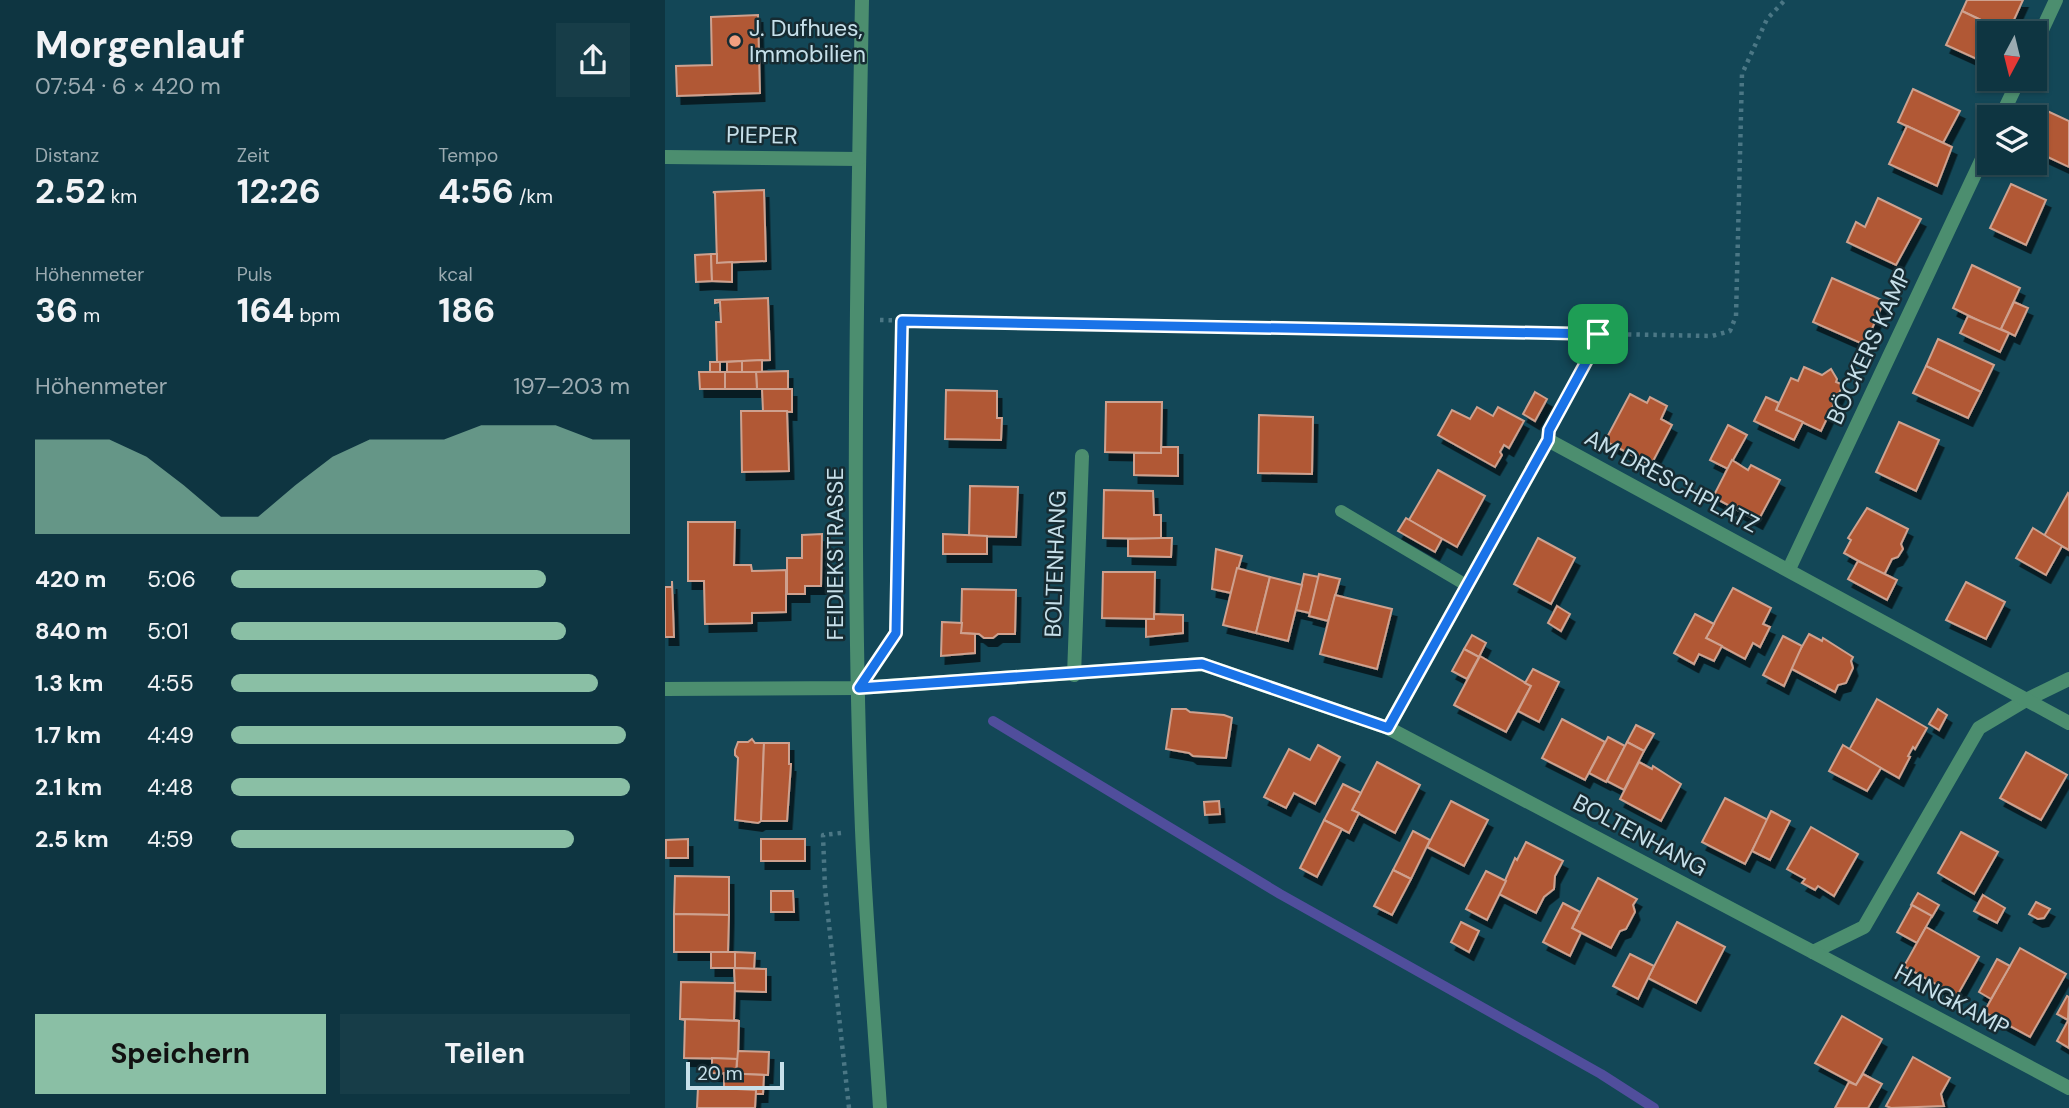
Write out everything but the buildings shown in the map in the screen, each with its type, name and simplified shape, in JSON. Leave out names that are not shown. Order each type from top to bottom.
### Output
[{"type":"street","name":"FEIDIEKSTRASSE","points":[[862,0],[856,319],[859,688],[862,831],[880,1108]]},
{"type":"street","points":[[2046,21],[2056,0]]},
{"type":"street","name":"PIEPER","points":[[665,157],[859,159]]},
{"type":"street","name":"BÖCKERS KAMP","points":[[1789,569],[1977,170]]},
{"type":"street","name":"AM DRESCHPLATZ","points":[[1388,728],[1548,440],[2069,723]]},
{"type":"street","name":"BOLTENHANG","points":[[1074,675],[1082,456]]},
{"type":"street","name":"BOLTENHANG","points":[[665,689],[859,688],[1202,664],[1388,728],[1814,953]]},
{"type":"street","points":[[1814,953],[1864,927],[1979,728],[2026,700],[2069,679]]},
{"type":"street","name":"HANGKAMP","points":[[1814,953],[2069,1088]]},
{"type":"lane","points":[[1341,511],[1466,585]]},
{"type":"path","points":[[859,688],[896,633],[902,321],[1712,336],[1730,331],[1737,316],[1742,74],[1767,19],[1785,0]]},
{"type":"path","points":[[1548,440],[1549,430],[1597,342],[1598,334]]},
{"type":"path","points":[[849,1108],[825,888],[823,835],[862,831]]},
{"type":"waterway","points":[[993,721],[1280,894],[1601,1074],[1654,1108]]},
{"type":"place","name":"J. Dufhues, Immobilien","points":[[735,41]]},
{"type":"route","points":[[902,321],[1598,334],[1597,342],[1549,430],[1548,440],[1388,728],[1202,664],[859,688],[896,633],[902,321]]}]
